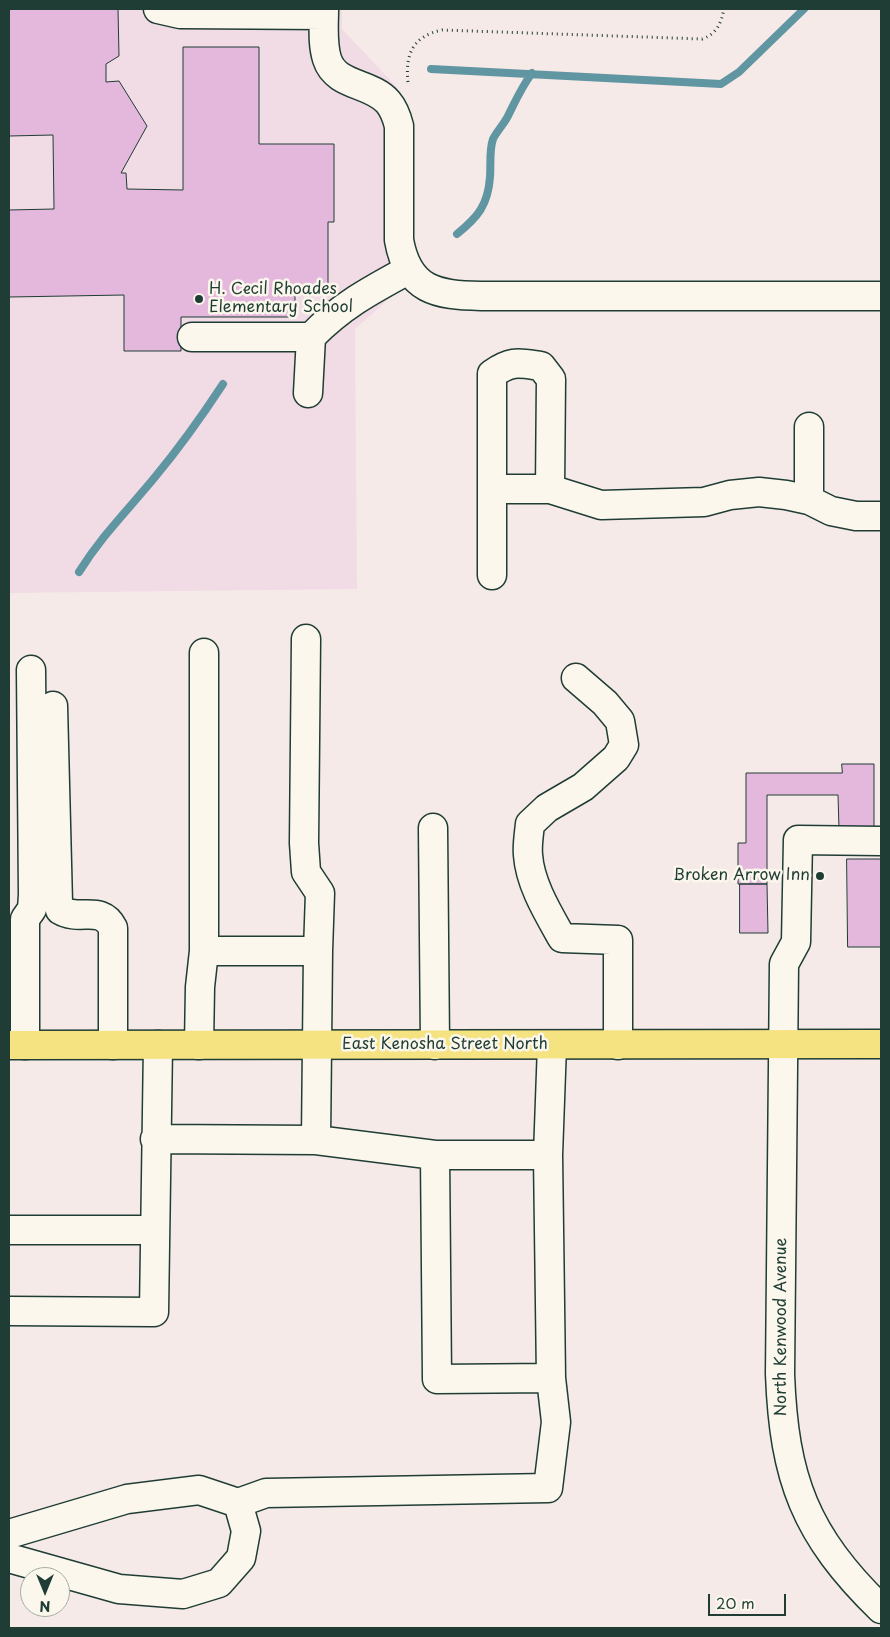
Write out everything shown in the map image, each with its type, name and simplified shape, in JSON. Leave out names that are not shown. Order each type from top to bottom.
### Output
[{"type":"main road","name":"East Kenosha Street North","points":[[17,1045],[881,1044]]},
{"type":"street","points":[[158,9],[180,14],[324,12],[324,43],[327,59],[332,70],[342,78],[375,92],[388,101],[396,114],[399,126],[399,240],[408,270],[421,284],[434,292],[448,296],[881,296]]},
{"type":"street","points":[[308,393],[311,337],[332,316],[360,296],[408,270]]},
{"type":"street","points":[[192,337],[311,337]]},
{"type":"street","points":[[492,575],[492,374],[504,366],[515,362],[541,366],[551,379],[550,489]]},
{"type":"street","points":[[809,427],[809,500]]},
{"type":"street","points":[[492,488],[550,489],[601,505],[704,502],[730,495],[759,492],[809,500],[831,511],[856,516],[881,516]]},
{"type":"street","points":[[306,639],[304,844],[306,872],[320,893],[316,1140]]},
{"type":"street","points":[[199,1045],[200,987],[204,951],[204,653]]},
{"type":"street","points":[[17,1045],[17,919],[32,909],[33,895],[31,670]]},
{"type":"street","points":[[576,678],[605,703],[620,721],[624,745],[616,758],[583,787],[547,808],[530,824],[528,855],[532,875],[546,909],[562,938],[618,940],[618,1045]]},
{"type":"street","points":[[53,706],[58,903],[60,910],[68,915],[101,915],[108,919],[113,928],[113,1045]]},
{"type":"street","points":[[434,828],[435,1045]]},
{"type":"street","name":"North Kenwood Avenue","points":[[881,841],[798,840],[796,942],[784,964],[780,1374],[783,1425],[792,1475],[807,1515],[836,1559],[881,1609]]},
{"type":"street","points":[[204,951],[318,951]]},
{"type":"street","points":[[9,1311],[154,1312],[155,1140],[158,1045]]},
{"type":"street","points":[[9,1534],[136,1498],[199,1490],[238,1503],[266,1493],[548,1488],[556,1422],[551,1378],[548,1155],[552,1045]]},
{"type":"street","points":[[155,1140],[316,1140],[435,1155],[548,1155]]},
{"type":"street","points":[[435,1155],[437,1379],[551,1378]]},
{"type":"street","points":[[9,1230],[154,1230]]},
{"type":"street","points":[[9,1558],[119,1589],[184,1594],[219,1583],[241,1558],[246,1531],[238,1503]]},
{"type":"path","points":[[408,89],[407,60],[416,42],[429,33],[442,30],[702,39],[710,37],[716,30],[724,9]]},
{"type":"shaded area","name":"H. Cecil Rhoades Elementary School","points":[[9,9],[342,9],[342,29],[396,86],[406,104],[410,123],[410,242],[423,269],[355,329],[357,589],[9,593]]},
{"type":"building","points":[[118,9],[119,56],[106,64],[106,82],[119,81],[147,126],[121,173],[126,173],[127,189],[183,190],[183,47],[259,47],[259,144],[334,144],[334,222],[328,222],[328,286],[295,286],[295,317],[181,317],[181,351],[124,351],[124,295],[9,297],[9,210],[54,209],[53,135],[9,136],[9,10]]},
{"type":"building","points":[[842,764],[874,764],[874,829],[839,829],[838,795],[767,795],[767,884],[738,884],[738,843],[746,843],[746,773],[842,773]]},
{"type":"building","points":[[847,859],[881,859],[881,947],[848,947]]},
{"type":"building","points":[[740,884],[767,884],[768,933],[740,933]]},
{"type":"waterway","points":[[431,69],[721,84],[739,72],[804,9]]},
{"type":"waterway","points":[[457,234],[481,210],[489,187],[493,139],[532,73]]},
{"type":"waterway","points":[[79,572],[106,534],[173,454],[223,384]]},
{"type":"place","name":"H. Cecil Rhoades Elementary School","points":[[199,299]]},
{"type":"place","name":"Broken Arrow Inn","points":[[820,876]]}]
